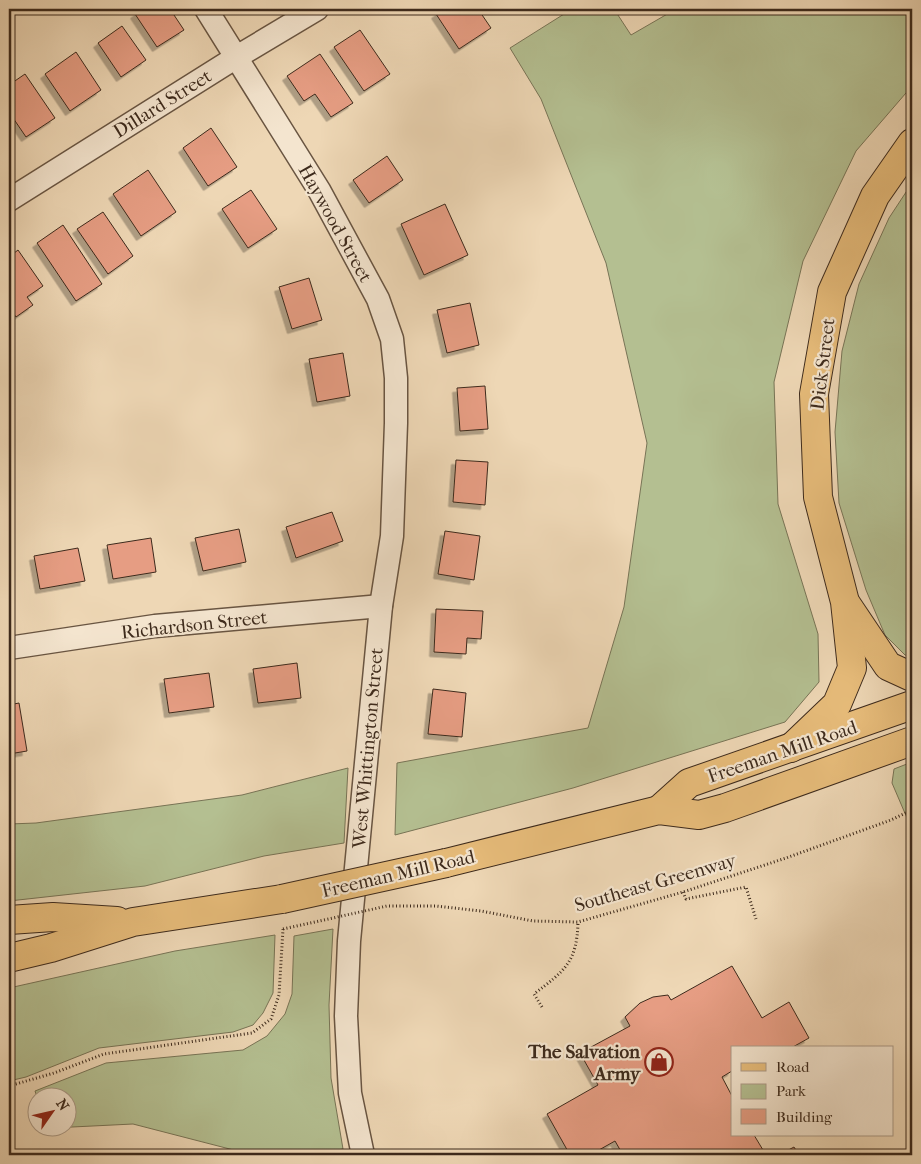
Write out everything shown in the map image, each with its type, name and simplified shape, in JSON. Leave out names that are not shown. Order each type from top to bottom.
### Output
[{"type":"main road","name":"Dick Street","points":[[845,602],[818,497],[814,394],[832,292],[875,196],[912,143]]},
{"type":"main road","points":[[845,602],[888,666],[912,677]]},
{"type":"main road","points":[[791,748],[837,704],[852,668],[845,602]]},
{"type":"main road","name":"Freeman Mill Road","points":[[659,810],[689,783],[912,705]]},
{"type":"main road","name":"Freeman Mill Road","points":[[9,958],[51,948],[133,922],[282,898],[446,863],[659,810],[700,815],[743,802],[912,742]]},
{"type":"main road","name":"Freeman Mill Road","points":[[9,920],[53,917],[133,922]]},
{"type":"street","name":"Haywood Street","points":[[206,9],[235,58],[320,190],[378,299],[392,340],[396,378],[395,460]]},
{"type":"street","name":"Dillard Street","points":[[9,200],[235,58],[317,9]]},
{"type":"street","name":"West Whittington Street","points":[[363,1155],[350,1093],[346,1016],[349,941],[381,606],[392,536],[395,460]]},
{"type":"street","name":"Richardson Street","points":[[9,648],[155,626],[381,606]]},
{"type":"path","name":"Southeast Greenway","points":[[9,1086],[54,1073],[104,1054],[252,1033],[271,1019],[279,995],[283,929],[387,906],[436,906],[481,911],[533,921],[578,922],[683,892],[822,845],[891,820],[912,810]]},
{"type":"path","points":[[683,892],[686,899],[746,887],[756,919]]},
{"type":"path","points":[[542,1007],[534,994],[562,973],[572,957],[578,939],[578,922]]},
{"type":"green space","points":[[572,9],[614,9],[631,35],[676,9],[912,9],[912,86],[856,151],[803,261],[774,382],[778,504],[818,634],[819,682],[785,722],[573,788],[395,835],[397,763],[588,728],[624,607],[647,443],[606,263],[541,99],[510,48]]},
{"type":"green space","points":[[912,183],[912,657],[905,655],[885,635],[866,590],[839,503],[835,432],[842,351],[859,284],[889,218]]},
{"type":"green space","points":[[912,762],[912,824],[910,825],[892,783],[894,769]]},
{"type":"green space","points":[[348,768],[344,843],[264,856],[145,886],[9,901],[9,824],[36,823],[242,795]]},
{"type":"green space","points":[[333,929],[329,1005],[331,1078],[343,1149],[309,1155],[253,1155],[133,1124],[78,1127],[78,1086],[48,1086],[106,1063],[243,1050],[267,1036],[285,1014],[292,994],[294,936]]},
{"type":"green space","points":[[275,935],[273,993],[263,1013],[253,1025],[233,1032],[99,1048],[26,1077],[9,1081],[9,988],[175,951]]},
{"type":"building","points":[[142,9],[170,9],[184,30],[157,47],[135,14]]},
{"type":"building","points":[[443,9],[478,9],[491,28],[459,49],[436,14]]},
{"type":"building","points":[[122,26],[146,60],[121,77],[98,43]]},
{"type":"building","points":[[360,30],[390,74],[364,91],[334,47]]},
{"type":"building","points":[[76,52],[101,90],[70,111],[45,74]]},
{"type":"building","points":[[320,54],[353,103],[331,117],[315,94],[304,101],[287,76]]},
{"type":"building","points":[[25,74],[55,118],[26,137],[9,112],[9,85]]},
{"type":"building","points":[[211,128],[237,167],[208,186],[183,148]]},
{"type":"building","points":[[387,156],[403,180],[369,203],[353,180]]},
{"type":"building","points":[[148,170],[176,212],[141,236],[113,194]]},
{"type":"building","points":[[251,190],[277,229],[248,248],[222,209]]},
{"type":"building","points":[[445,204],[468,255],[424,275],[401,224]]},
{"type":"building","points":[[103,212],[133,256],[108,274],[77,229]]},
{"type":"building","points":[[63,225],[102,284],[76,301],[37,243]]},
{"type":"building","points":[[18,250],[43,286],[27,297],[33,305],[16,317],[9,307],[9,257]]},
{"type":"building","points":[[309,278],[322,320],[292,329],[279,287]]},
{"type":"building","points":[[470,303],[479,345],[447,353],[437,310]]},
{"type":"building","points":[[343,353],[350,396],[317,402],[309,359]]},
{"type":"building","points":[[485,386],[488,429],[460,431],[457,388]]},
{"type":"building","points":[[456,460],[488,462],[485,505],[453,502]]},
{"type":"building","points":[[332,512],[343,541],[296,558],[286,527]]},
{"type":"building","points":[[239,529],[246,562],[203,571],[195,538]]},
{"type":"building","points":[[445,531],[480,536],[474,580],[438,574]]},
{"type":"building","points":[[151,538],[156,572],[113,579],[107,545]]},
{"type":"building","points":[[78,548],[85,581],[40,589],[34,556]]},
{"type":"building","points":[[436,609],[483,611],[481,639],[467,638],[466,654],[434,652]]},
{"type":"building","points":[[297,663],[301,698],[258,703],[253,669]]},
{"type":"building","points":[[209,673],[214,707],[169,713],[164,679]]},
{"type":"building","points":[[433,689],[466,693],[462,737],[428,734]]},
{"type":"building","points":[[19,703],[27,751],[9,754],[9,705]]},
{"type":"building","name":"The Salvation Army","points":[[732,966],[762,1018],[789,1002],[809,1038],[795,1046],[731,1046],[731,1072],[722,1077],[731,1094],[731,1136],[755,1136],[766,1155],[623,1155],[615,1141],[590,1155],[570,1155],[547,1114],[598,1085],[580,1053],[630,1026],[625,1017],[640,1003],[653,997],[668,995],[671,1000]]},
{"type":"building","points":[[794,1147],[799,1155],[779,1155]]},
{"type":"place","name":"The Salvation Army","points":[[659,1062]]}]
